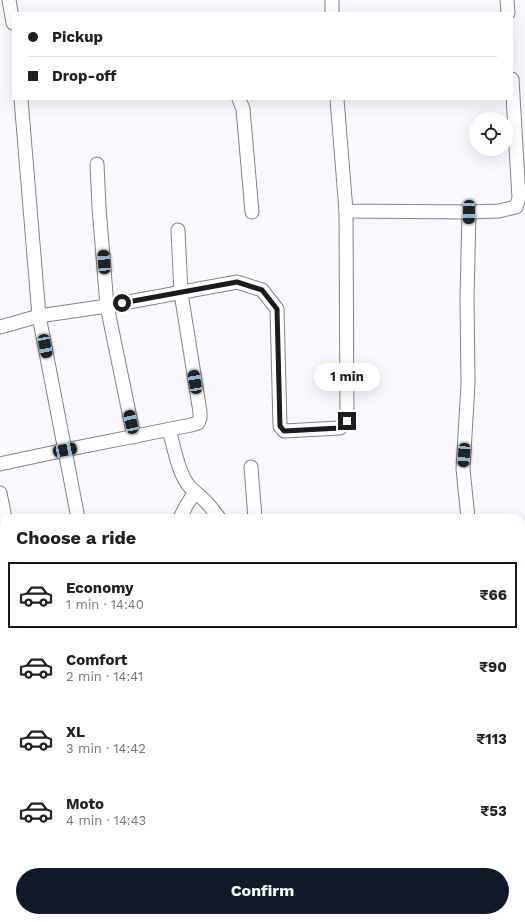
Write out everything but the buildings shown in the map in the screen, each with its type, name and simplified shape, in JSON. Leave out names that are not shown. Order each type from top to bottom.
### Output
[{"type":"street","points":[[9,0],[12,17]]},
{"type":"street","points":[[332,0],[332,12]]},
{"type":"street","points":[[507,0],[508,12]]},
{"type":"street","points":[[346,212],[499,211],[516,206],[519,198],[513,96]]},
{"type":"street","points":[[21,100],[39,316],[77,514]]},
{"type":"street","points":[[239,100],[243,109],[252,212]]},
{"type":"street","points":[[0,327],[39,316],[107,306],[237,282],[262,290],[277,309],[280,426],[284,431],[340,428],[347,421],[346,212],[337,100]]},
{"type":"street","points":[[97,164],[107,306],[134,437]]},
{"type":"street","points":[[468,514],[463,469],[468,384],[467,298],[469,212]]},
{"type":"street","points":[[0,464],[134,437],[170,434],[198,423],[200,412],[181,292],[178,230]]},
{"type":"street","points":[[170,434],[180,469],[188,485],[216,514]]},
{"type":"street","points":[[250,467],[255,514]]},
{"type":"street","points":[[182,514],[195,492]]},
{"type":"street","points":[[0,493],[4,514]]},
{"type":"route","points":[[122,303],[237,282],[262,290],[277,309],[280,426],[284,431],[340,428],[347,421]]}]
